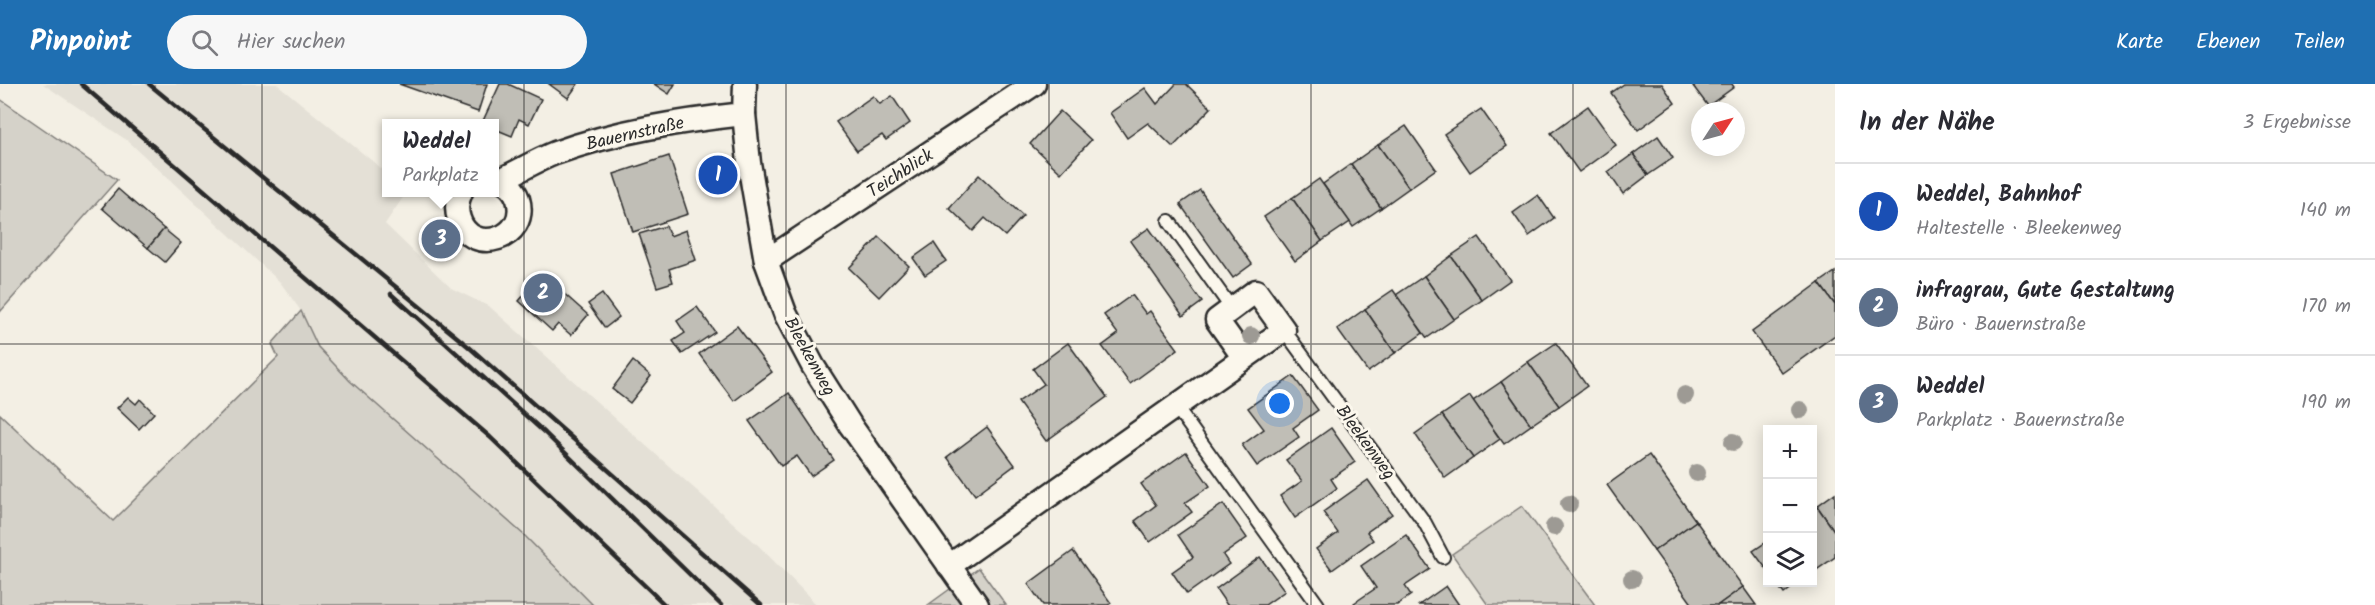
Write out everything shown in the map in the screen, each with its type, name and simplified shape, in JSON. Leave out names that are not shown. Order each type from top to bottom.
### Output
[{"type":"street","points":[[744,114],[745,84]]},
{"type":"street","name":"Teichblick","points":[[766,261],[1034,84]]},
{"type":"street","name":"Bauernstraße","points":[[499,178],[555,153],[625,133],[690,120],[744,114]]},
{"type":"street","name":"Bleekenweg","points":[[744,114],[749,163],[766,261],[785,314],[813,366],[851,426],[976,605]]},
{"type":"street","name":"Bauernstraße","points":[[458,197],[457,212],[461,225],[477,238],[498,239],[513,228],[518,219],[520,205],[516,193],[499,179]]},
{"type":"street","name":"Bleekenweg","points":[[1232,309],[1256,291],[1284,330]]},
{"type":"street","points":[[1232,309],[1217,320],[1244,358]]},
{"type":"street","points":[[949,567],[1284,330]]},
{"type":"lane","points":[[1169,221],[1232,309]]},
{"type":"lane","name":"Bleekenweg","points":[[1284,330],[1425,523],[1443,557]]},
{"type":"lane","points":[[1176,407],[1318,605]]},
{"type":"shaded area","points":[[43,84],[277,84],[382,169],[382,197],[403,197],[385,224],[451,288],[490,307],[759,546],[817,605],[593,605],[524,535],[350,382],[318,347],[301,311],[280,282],[128,141]]},
{"type":"shaded area","points":[[0,99],[117,180],[0,312]]},
{"type":"shaded area","points":[[301,311],[318,347],[350,381],[524,535],[593,605],[0,605],[0,414],[113,521],[278,357],[272,344]]},
{"type":"shaded area","points":[[1522,506],[1595,605],[1488,605],[1452,554]]},
{"type":"shaded area","points":[[979,568],[1006,605],[928,605]]},
{"type":"building","points":[[399,84],[487,84],[478,112]]},
{"type":"building","points":[[500,84],[508,84],[541,99],[529,124],[519,119],[512,136],[499,131],[499,119],[484,119]]},
{"type":"building","points":[[549,84],[578,84],[568,98]]},
{"type":"building","points":[[654,84],[675,84],[669,94]]},
{"type":"building","points":[[1176,84],[1186,84],[1211,108],[1173,147],[1148,123],[1127,138],[1110,113],[1145,88],[1157,104]]},
{"type":"building","points":[[1624,84],[1662,84],[1675,103],[1638,130],[1611,93]]},
{"type":"building","points":[[1695,84],[1732,84],[1734,87],[1713,102],[1705,102],[1693,86]]},
{"type":"building","points":[[873,96],[880,104],[892,96],[910,123],[886,140],[882,135],[857,151],[836,122]]},
{"type":"building","points":[[1588,106],[1616,145],[1579,172],[1551,133]]},
{"type":"building","points":[[1481,109],[1507,146],[1470,172],[1444,134]]},
{"type":"building","points":[[1060,111],[1091,140],[1061,173],[1030,144]]},
{"type":"building","points":[[1406,126],[1436,169],[1409,188],[1378,145]]},
{"type":"building","points":[[1658,136],[1673,158],[1648,175],[1633,154]]},
{"type":"building","points":[[1378,145],[1409,188],[1381,208],[1351,164]]},
{"type":"building","points":[[1633,154],[1648,175],[1623,194],[1608,172]]},
{"type":"building","points":[[669,156],[688,214],[633,232],[614,174]]},
{"type":"building","points":[[1351,164],[1381,208],[1353,227],[1323,184]]},
{"type":"building","points":[[979,175],[1023,216],[1005,236],[985,218],[973,231],[949,208]]},
{"type":"building","points":[[1319,179],[1350,222],[1322,241],[1292,198]]},
{"type":"building","points":[[118,189],[164,229],[148,248],[102,208]]},
{"type":"building","points":[[1200,190],[1252,264],[1233,278],[1180,204]]},
{"type":"building","points":[[1538,195],[1554,218],[1529,236],[1513,213]]},
{"type":"building","points":[[1292,198],[1322,241],[1295,261],[1264,217]]},
{"type":"building","points":[[666,226],[670,236],[686,230],[696,260],[669,269],[673,282],[657,287],[639,234]]},
{"type":"building","points":[[1149,228],[1202,302],[1183,316],[1130,241]]},
{"type":"building","points":[[164,229],[181,243],[165,262],[148,248]]},
{"type":"building","points":[[879,237],[909,266],[879,297],[849,268]]},
{"type":"building","points":[[1479,237],[1510,280],[1482,300],[1451,256]]},
{"type":"building","points":[[934,243],[946,261],[925,275],[913,258]]},
{"type":"building","points":[[1451,256],[1482,300],[1454,319],[1424,276]]},
{"type":"building","points":[[1835,272],[1835,305],[1819,283]]},
{"type":"building","points":[[542,274],[588,315],[571,335],[558,324],[552,331],[519,301]]},
{"type":"building","points":[[1424,276],[1454,319],[1427,338],[1396,295]]},
{"type":"building","points":[[1819,283],[1835,305],[1835,335],[1782,373],[1752,332]]},
{"type":"building","points":[[1393,290],[1423,333],[1395,353],[1365,309]]},
{"type":"building","points":[[602,294],[619,317],[605,328],[588,304]]},
{"type":"building","points":[[1132,295],[1146,314],[1150,311],[1178,349],[1130,384],[1102,346],[1118,334],[1104,315]]},
{"type":"building","points":[[697,307],[715,332],[682,354],[673,341],[685,333],[677,321]]},
{"type":"building","points":[[1365,309],[1395,353],[1368,372],[1337,329]]},
{"type":"building","points":[[737,326],[772,372],[734,401],[699,354]]},
{"type":"building","points":[[1068,343],[1107,397],[1046,441],[1018,402],[1044,384],[1033,369]]},
{"type":"building","points":[[1556,343],[1587,386],[1559,406],[1528,362]]},
{"type":"building","points":[[633,361],[651,376],[630,403],[612,389]]},
{"type":"building","points":[[1528,362],[1559,406],[1531,425],[1501,382]]},
{"type":"building","points":[[1293,376],[1318,410],[1293,428],[1299,437],[1257,466],[1242,445],[1264,429],[1248,408]]},
{"type":"building","points":[[1501,382],[1531,425],[1504,444],[1473,401]]},
{"type":"building","points":[[789,393],[834,460],[811,476],[797,456],[781,466],[749,421]]},
{"type":"building","points":[[1470,396],[1500,439],[1473,458],[1442,415]]},
{"type":"building","points":[[128,397],[136,404],[140,399],[154,413],[139,429],[117,408]]},
{"type":"building","points":[[1442,415],[1473,458],[1445,478],[1415,434]]},
{"type":"building","points":[[987,427],[1015,465],[975,495],[947,457]]},
{"type":"building","points":[[1331,428],[1355,462],[1331,479],[1337,488],[1295,518],[1280,496],[1302,481],[1286,460]]},
{"type":"building","points":[[1186,452],[1210,486],[1185,503],[1192,512],[1150,542],[1135,521],[1156,505],[1141,484]]},
{"type":"building","points":[[1649,455],[1696,521],[1654,551],[1607,485]]},
{"type":"building","points":[[1368,480],[1392,514],[1367,532],[1373,540],[1332,570],[1316,549],[1338,533],[1323,512]]},
{"type":"building","points":[[1835,493],[1835,532],[1817,506]]},
{"type":"building","points":[[1223,504],[1247,538],[1223,555],[1229,564],[1187,594],[1172,572],[1193,557],[1178,535]]},
{"type":"building","points":[[1817,506],[1835,532],[1835,557],[1817,570]]},
{"type":"building","points":[[1696,521],[1743,587],[1718,605],[1693,605],[1654,551]]},
{"type":"building","points":[[1406,535],[1430,569],[1405,586],[1411,595],[1397,605],[1356,605],[1354,603],[1376,588],[1361,566]]},
{"type":"building","points":[[1763,544],[1763,564],[1753,551]]},
{"type":"building","points":[[1073,551],[1111,603],[1108,605],[1043,605],[1028,584]]},
{"type":"building","points":[[1260,557],[1285,591],[1265,605],[1227,605],[1216,589]]},
{"type":"building","points":[[1446,586],[1459,605],[1419,605]]},
{"type":"building","points":[[1743,587],[1756,605],[1718,605]]},
{"type":"building","points":[[1779,587],[1793,587],[1784,594]]},
{"type":"railway","points":[[81,84],[490,437],[665,605]]},
{"type":"railway","points":[[149,84],[469,347],[761,605]]},
{"type":"railway","points":[[391,294],[545,433],[721,605]]},
{"type":"place","name":"Weddel, Bahnhof","points":[[718,175]]},
{"type":"place","name":"Weddel","points":[[441,239]]},
{"type":"place","name":"infragrau, Gute Gestaltung","points":[[543,293]]}]
